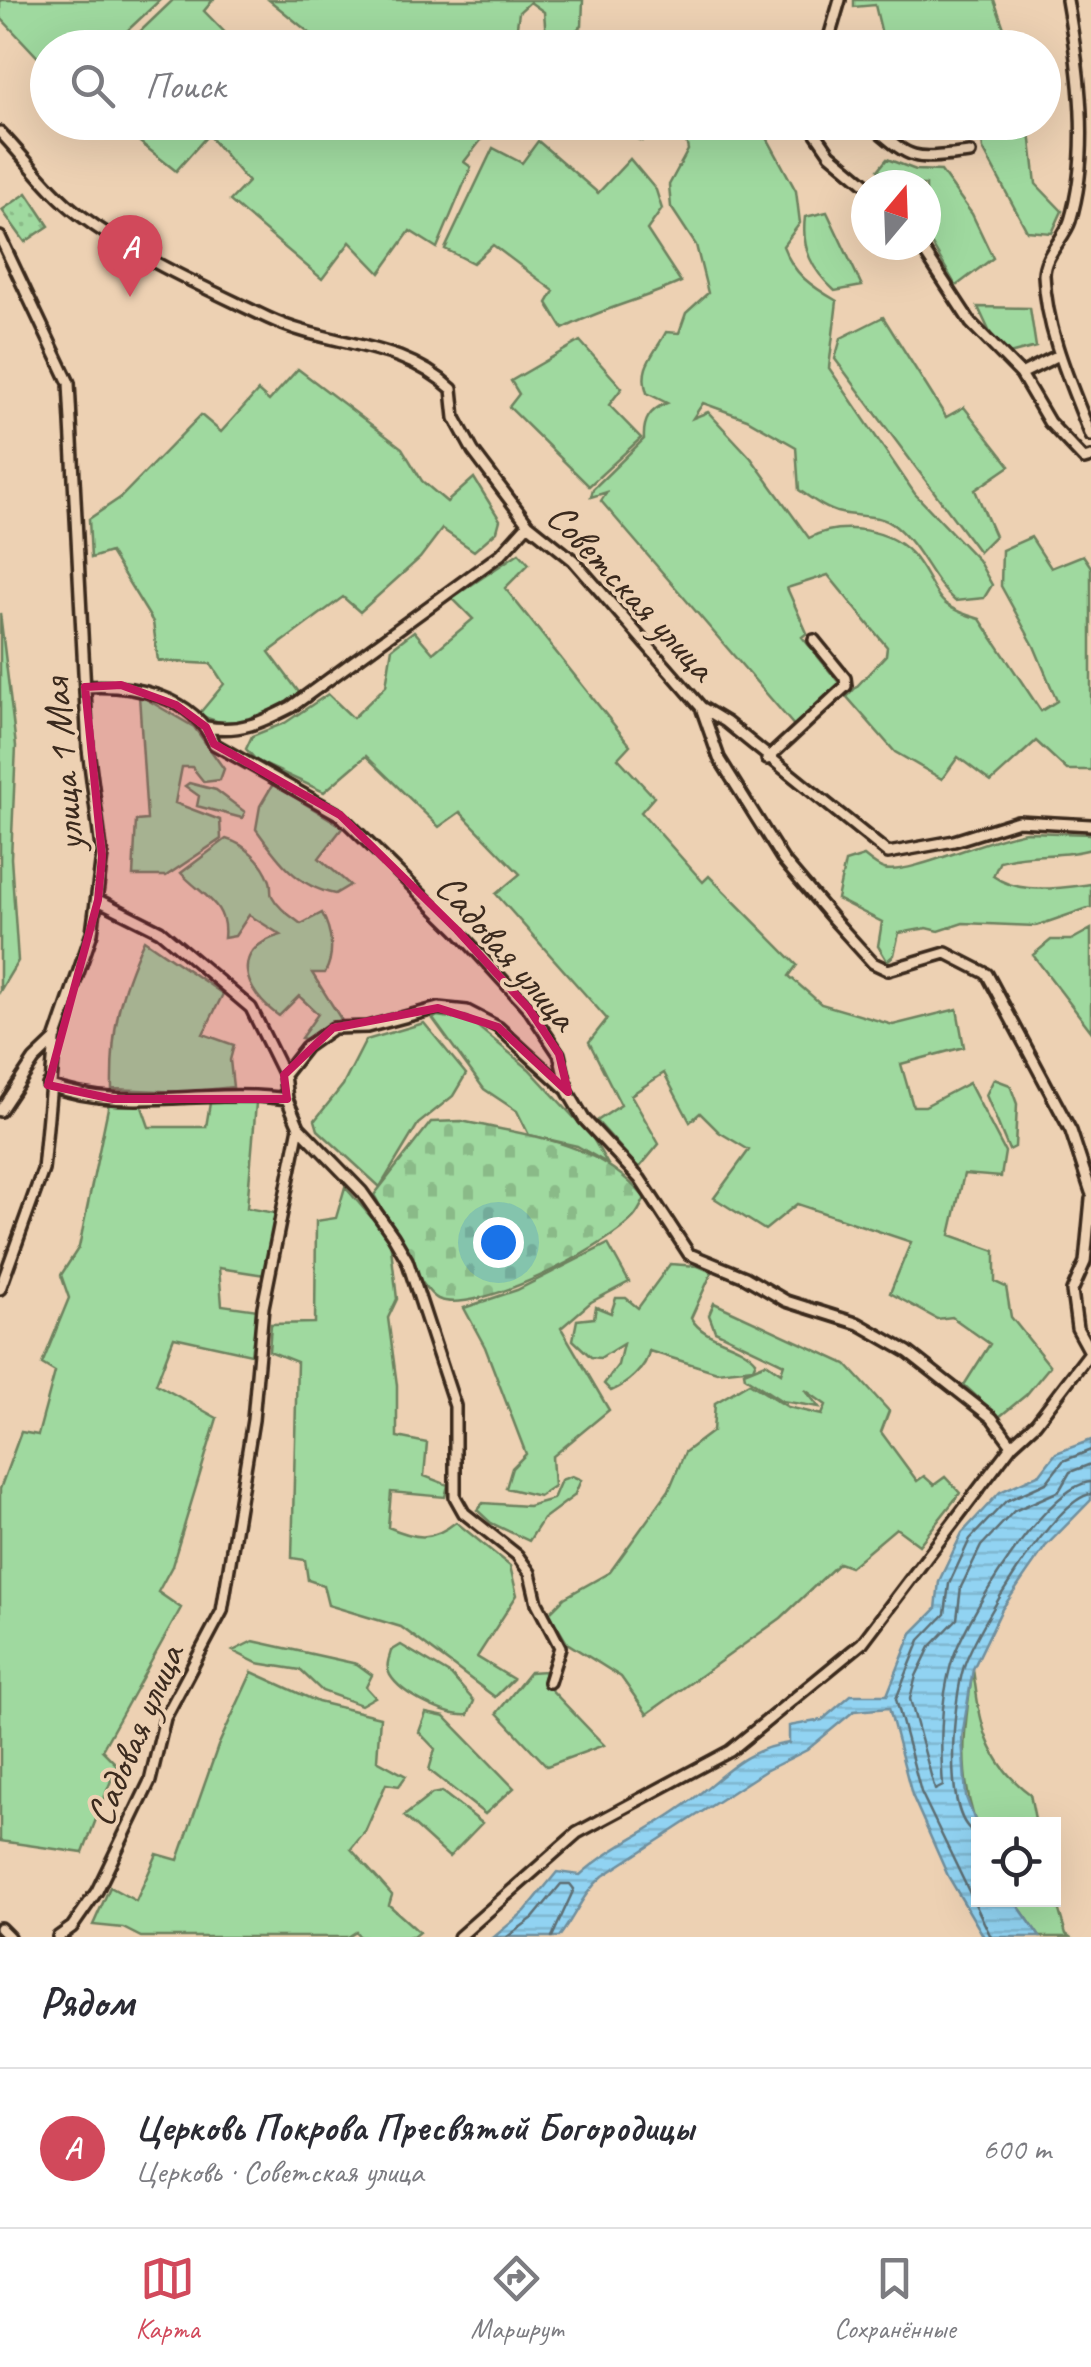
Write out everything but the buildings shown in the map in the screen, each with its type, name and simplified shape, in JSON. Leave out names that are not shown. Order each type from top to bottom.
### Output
[{"type":"street","points":[[831,30],[840,0]]},
{"type":"street","points":[[1067,0],[1075,44],[1078,160],[1069,222],[1044,270],[1060,355],[1091,436]]},
{"type":"street","name":"Советская улица","points":[[0,132],[77,213],[155,264],[224,293],[271,319],[405,356],[452,389],[454,418],[473,451],[528,524],[573,560],[700,708],[719,758],[783,860],[873,963],[900,970],[946,954],[987,974],[1071,1131],[1091,1192]]},
{"type":"street","points":[[820,140],[851,172]]},
{"type":"street","points":[[886,140],[912,156],[970,153]]},
{"type":"street","name":"улица 1 Мая","points":[[0,237],[70,383],[84,686],[91,787],[102,856],[92,933],[54,1040],[48,1085],[48,1145],[0,1289]]},
{"type":"street","points":[[930,260],[971,322],[1020,374],[1050,422],[1084,459],[1091,456]]},
{"type":"street","points":[[1020,374],[1060,355]]},
{"type":"street","points":[[206,727],[229,731],[258,724],[291,707],[501,554],[528,524]]},
{"type":"street","points":[[767,759],[846,686],[845,678],[814,640]]},
{"type":"street","name":"Садовая улица","points":[[84,686],[121,685],[150,693],[206,727],[214,744],[340,815],[458,930],[528,1009],[558,1054],[568,1092],[584,1119],[640,1179],[689,1254],[745,1277],[786,1301],[859,1324],[908,1352],[992,1418],[1012,1446]]},
{"type":"street","points":[[700,708],[726,722],[888,853],[954,841],[1018,821],[1091,825]]},
{"type":"street","points":[[98,900],[160,931],[251,1008],[284,1075],[286,1100],[299,1127],[362,1192],[406,1260],[455,1406],[456,1497],[464,1513],[517,1555],[530,1572],[537,1603],[560,1647],[549,1682]]},
{"type":"street","points":[[284,1075],[306,1047],[333,1028],[367,1027],[438,1008],[467,1011],[498,1027],[568,1092]]},
{"type":"street","points":[[0,1110],[34,1060],[54,1040]]},
{"type":"street","points":[[48,1085],[76,1095],[113,1099],[250,1094],[286,1100]]},
{"type":"street","name":"Садовая улица","points":[[58,1937],[73,1932],[97,1891],[150,1780],[165,1718],[222,1610],[253,1420],[263,1308],[299,1127]]},
{"type":"street","points":[[459,1937],[577,1833],[730,1751],[862,1643],[1090,1350],[1077,1328],[1072,1292],[1084,1262],[1091,1199]]},
{"type":"street","points":[[0,1928],[9,1937]]},
{"type":"highlighted area","points":[[121,685],[176,705],[206,727],[214,744],[340,815],[457,930],[529,1009],[559,1054],[568,1092],[498,1027],[438,1008],[333,1028],[284,1075],[287,1099],[113,1099],[48,1085],[98,900],[102,856],[85,687]]},
{"type":"green space","points":[[0,0],[160,0],[128,30],[30,30],[30,49],[0,17]]},
{"type":"green space","points":[[173,0],[213,0],[204,11],[222,30],[142,30]]},
{"type":"green space","points":[[269,0],[583,0],[582,26],[576,30],[545,30],[544,12],[530,2],[519,12],[516,30],[306,30]]},
{"type":"green space","points":[[854,0],[994,0],[1005,30],[881,30],[875,5],[854,7]]},
{"type":"green space","points":[[137,140],[204,140],[176,171]]},
{"type":"green space","points":[[212,140],[481,140],[464,162],[471,167],[437,248],[410,231],[380,273],[350,242],[322,279],[230,201],[248,182]]},
{"type":"green space","points":[[686,140],[768,140],[796,191],[800,223],[783,246],[787,256],[804,279],[837,301],[829,368],[915,494],[978,560],[992,585],[984,598],[955,601],[895,526],[876,518],[835,512],[799,490],[796,447],[747,419],[703,403],[693,418],[708,412],[751,458],[809,538],[836,530],[865,530],[905,548],[944,603],[980,619],[1041,711],[1057,701],[1034,646],[1001,586],[1002,550],[1031,537],[1051,568],[1083,555],[1091,567],[1091,770],[1067,770],[1036,741],[991,782],[958,757],[942,779],[895,752],[847,697],[886,655],[887,647],[828,575],[787,588],[807,633],[802,637],[840,684],[796,728],[601,501],[607,492],[591,497],[593,489],[644,439],[646,422],[652,413],[667,403],[647,393],[646,368],[666,332],[679,333],[686,313],[708,293],[696,245],[671,207],[669,185],[688,150]]},
{"type":"green space","points":[[982,140],[1031,140],[1036,184],[1062,211],[1052,233],[1027,231],[983,149]]},
{"type":"green space","points":[[538,141],[598,193],[630,159],[656,190],[662,209],[647,230],[681,282],[563,329],[547,303],[554,291],[493,245],[473,263],[445,249],[493,148],[522,163]]},
{"type":"green space","points":[[887,159],[916,170],[878,170]]},
{"type":"green space","points":[[941,171],[972,214],[993,258],[956,286],[941,260]]},
{"type":"green space","points":[[27,193],[49,226],[25,242],[2,210]]},
{"type":"green space","points":[[827,212],[862,286],[835,291],[810,258],[805,217]]},
{"type":"green space","points":[[978,307],[1030,308],[1036,347],[1009,354],[992,337]]},
{"type":"green space","points":[[883,317],[946,417],[964,407],[1010,466],[975,490],[995,536],[979,552],[835,359],[841,338]]},
{"type":"green space","points":[[580,341],[622,388],[609,405],[641,438],[589,486],[509,407],[519,394],[511,381]]},
{"type":"green space","points":[[298,369],[402,448],[422,481],[447,502],[474,478],[500,520],[497,531],[474,551],[442,529],[420,558],[360,612],[343,597],[269,652],[301,695],[252,721],[213,720],[199,714],[224,684],[211,664],[158,661],[153,622],[110,552],[91,558],[89,519],[120,498],[201,415],[221,432],[258,391],[269,401]]},
{"type":"green space","points":[[519,553],[529,564],[505,588],[630,745],[618,758],[654,797],[641,812],[703,882],[709,876],[797,965],[789,976],[821,1004],[893,1025],[957,1009],[964,1047],[901,1064],[913,1106],[925,1106],[969,1083],[1005,1152],[1001,1177],[964,1174],[950,1235],[995,1251],[995,1282],[1006,1287],[1011,1317],[1050,1366],[1026,1395],[999,1417],[964,1385],[990,1344],[952,1317],[937,1319],[890,1293],[911,1242],[797,1204],[765,1230],[714,1198],[749,1150],[719,1132],[700,1113],[690,1122],[664,1073],[631,1095],[659,1144],[639,1168],[597,1121],[621,1105],[589,1042],[607,1019],[496,894],[520,874],[460,812],[439,827],[366,756],[324,792],[257,761],[246,749],[252,736],[285,723],[328,694],[353,718],[386,686],[392,648],[414,631],[433,653],[473,619],[452,598]]},
{"type":"green space","points":[[0,613],[16,746],[11,858],[18,961],[0,991]]},
{"type":"green space","points":[[139,695],[194,727],[224,769],[220,780],[204,782],[192,767],[182,767],[175,803],[220,820],[221,839],[166,876],[133,876],[136,821],[147,820]]},
{"type":"green space","points":[[189,783],[216,790],[245,812],[242,818],[197,806],[199,796],[185,786]]},
{"type":"green space","points":[[273,784],[343,827],[319,858],[350,885],[335,894],[309,885],[272,851],[256,829],[260,806]]},
{"type":"green space","points":[[1027,832],[1091,834],[1091,849],[1000,861],[993,876],[1028,888],[1091,884],[1091,907],[1036,926],[963,923],[939,931],[927,928],[899,933],[894,955],[887,961],[878,946],[882,922],[837,899],[845,862],[864,856],[881,868],[896,870]]},
{"type":"green space","points":[[226,839],[258,860],[270,881],[272,896],[289,915],[301,924],[322,913],[325,920],[330,935],[330,958],[325,973],[312,973],[341,1019],[305,1039],[301,1038],[318,1014],[299,996],[279,1016],[257,995],[247,971],[254,950],[281,935],[249,915],[235,936],[224,938],[218,908],[181,873]]},
{"type":"green space","points":[[1091,929],[1091,1031],[1033,955],[1051,940],[1071,940]]},
{"type":"green space","points":[[144,940],[223,994],[203,1034],[234,1045],[230,1060],[233,1087],[185,1092],[112,1089],[118,1013]]},
{"type":"green space","points":[[437,1016],[471,1021],[529,1069],[592,1137],[607,1163],[577,1146],[529,1135],[517,1111],[484,1089],[433,1019]]},
{"type":"green space","points":[[424,1023],[466,1074],[453,1096],[418,1124],[380,1187],[318,1130],[315,1120],[343,1085],[366,1040]]},
{"type":"green space","points":[[994,1079],[1010,1085],[1017,1104],[1015,1147],[1009,1150],[986,1095]]},
{"type":"green space","points":[[109,1103],[141,1104],[149,1127],[206,1127],[210,1103],[256,1103],[247,1208],[275,1213],[265,1275],[219,1268],[222,1305],[258,1310],[251,1354],[174,1337],[156,1384],[217,1418],[172,1566],[158,1592],[181,1608],[102,1750],[117,1765],[83,1853],[0,1841],[0,1489],[21,1432],[38,1435],[55,1372],[42,1364],[69,1298],[61,1275],[79,1247]]},
{"type":"green space","points":[[462,1121],[538,1137],[584,1152],[626,1179],[645,1198],[635,1216],[618,1231],[540,1276],[481,1298],[456,1302],[438,1299],[413,1268],[374,1195],[431,1122]]},
{"type":"green space","points":[[345,1187],[390,1239],[397,1299],[388,1318],[397,1385],[397,1437],[427,1443],[424,1476],[448,1485],[445,1497],[391,1492],[388,1527],[431,1536],[456,1522],[510,1566],[517,1595],[477,1657],[513,1679],[495,1697],[401,1627],[328,1605],[323,1585],[308,1580],[305,1560],[292,1558],[297,1362],[269,1351],[271,1324],[315,1323],[316,1221],[336,1218]]},
{"type":"green space","points":[[608,1244],[629,1282],[591,1302],[561,1328],[609,1410],[552,1457],[554,1486],[539,1496],[506,1488],[512,1468],[526,1454],[485,1347],[464,1308],[517,1290]]},
{"type":"green space","points":[[670,1264],[698,1266],[712,1272],[691,1318],[705,1332],[749,1354],[756,1361],[753,1368],[717,1372],[649,1351],[635,1375],[611,1391],[604,1384],[618,1365],[623,1344],[600,1358],[591,1357],[573,1340],[577,1320],[594,1318],[596,1307],[611,1313],[616,1298],[626,1298],[638,1308]]},
{"type":"green space","points":[[714,1303],[846,1364],[889,1411],[881,1432],[917,1481],[924,1476],[934,1485],[945,1477],[960,1493],[919,1545],[896,1528],[850,1567],[839,1563],[781,1618],[647,1714],[621,1677],[567,1643],[549,1613],[564,1598],[610,1572],[669,1490],[685,1452],[713,1431],[715,1403],[749,1383],[788,1407],[822,1415],[826,1405],[805,1390],[819,1407],[782,1401],[745,1377],[744,1372],[766,1363],[781,1373],[784,1364],[715,1331],[709,1315]]},
{"type":"green space","points":[[572,1476],[581,1480],[574,1496],[543,1519],[529,1541],[491,1523],[477,1510],[483,1503],[528,1506],[553,1499],[561,1480]]},
{"type":"green space","points":[[253,1641],[357,1664],[372,1675],[366,1687],[375,1697],[361,1705],[322,1691],[300,1670],[257,1663],[233,1651]]},
{"type":"green space","points":[[401,1645],[451,1675],[474,1701],[468,1715],[437,1708],[414,1697],[396,1682],[388,1663],[391,1651]]},
{"type":"green space","points":[[973,1669],[987,1739],[1003,1768],[1030,1794],[1035,1817],[974,1817],[967,1789],[965,1730]]},
{"type":"green space","points":[[545,1671],[543,1681],[604,1745],[547,1766],[497,1713],[530,1672]]},
{"type":"green space","points":[[252,1672],[318,1702],[380,1717],[377,1760],[406,1776],[399,1786],[386,1784],[365,1832],[351,1849],[392,1895],[389,1905],[419,1932],[413,1937],[360,1937],[356,1932],[348,1937],[141,1937],[123,1928],[93,1925],[110,1887],[136,1901],[157,1854],[178,1860],[218,1746]]},
{"type":"green space","points":[[426,1713],[445,1717],[514,1788],[485,1814],[429,1770],[435,1749],[419,1732]]},
{"type":"green space","points":[[442,1792],[482,1823],[449,1857],[404,1816],[432,1794]]},
{"type":"green space","points":[[1019,1907],[1058,1907],[1070,1937],[1040,1937]]},
{"type":"water","points":[[1091,1440],[1091,1500],[1045,1547],[1002,1609],[973,1669],[962,1737],[966,1797],[974,1817],[971,1907],[1019,1907],[1040,1937],[984,1937],[948,1876],[912,1795],[889,1708],[854,1711],[807,1750],[765,1771],[603,1876],[584,1897],[559,1937],[494,1937],[525,1911],[557,1872],[580,1875],[678,1810],[743,1760],[789,1743],[789,1726],[822,1720],[851,1695],[887,1695],[912,1633],[936,1609],[939,1581],[962,1533],[1000,1492],[1040,1474],[1056,1453]]},
{"type":"place","name":"Церковь Покрова Пресвятой Богородицы","points":[[130,297]]}]
